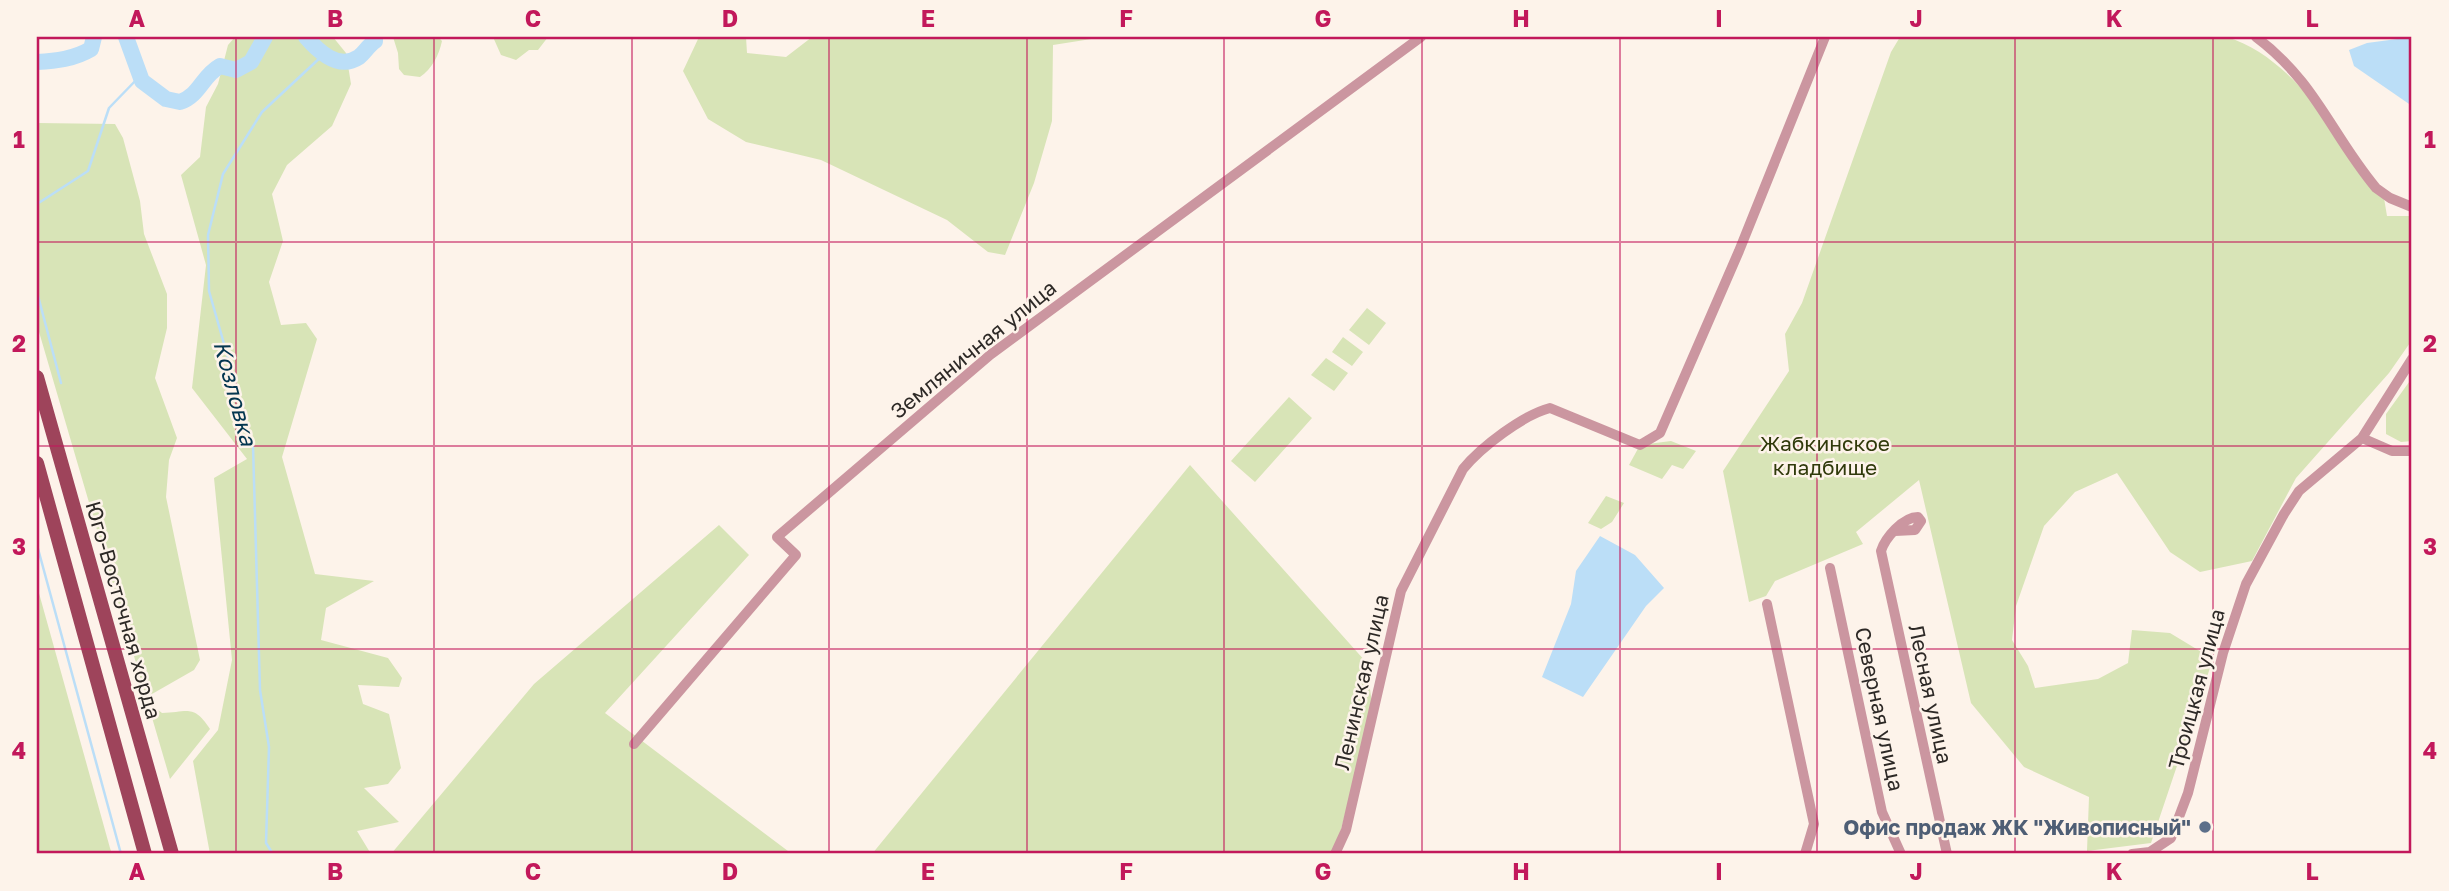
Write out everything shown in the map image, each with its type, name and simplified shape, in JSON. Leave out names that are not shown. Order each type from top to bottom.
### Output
[{"type":"main road","name":"Юго-Восточная хорда","points":[[37,377],[172,854]]},
{"type":"main road","name":"Юго-Восточная хорда","points":[[37,463],[145,854]]},
{"type":"street","name":"Земляничная улица","points":[[634,744],[796,555],[778,537],[990,355],[1421,37]]},
{"type":"street","name":"Ленинская улица","points":[[1335,854],[1349,818],[1401,591],[1438,514],[1474,457],[1536,412],[1550,408],[1640,445],[1660,433],[1739,251],[1825,37]]},
{"type":"street","points":[[2256,37],[2280,54],[2313,92],[2376,188],[2390,198],[2412,207]]},
{"type":"street","points":[[2412,359],[2362,438],[2392,452],[2412,451]]},
{"type":"street","name":"Троицкая улица","points":[[2132,854],[2150,852],[2171,838],[2188,793],[2223,653],[2246,584],[2284,514],[2299,491],[2362,438]]},
{"type":"street","name":"Лесная улица","points":[[1895,531],[1884,541],[1881,551],[1947,854]]},
{"type":"street","name":"Северная улица","points":[[1830,568],[1882,812],[1901,854]]},
{"type":"street","points":[[1767,604],[1814,824],[1805,854]]},
{"type":"green space","points":[[235,37],[333,37],[346,53],[351,84],[332,126],[287,165],[272,194],[283,241],[269,282],[281,325],[306,323],[317,339],[282,457],[315,574],[374,581],[326,608],[321,640],[388,658],[402,678],[399,687],[358,685],[363,704],[389,714],[401,768],[388,784],[364,788],[399,822],[357,831],[371,854],[210,854],[193,761],[218,730],[232,660],[214,478],[247,459],[192,388],[206,265],[181,175],[200,157],[206,107],[218,84],[228,45]]},
{"type":"green space","points":[[393,37],[438,37],[442,41],[441,46],[428,70],[420,77],[404,75],[399,69]]},
{"type":"green space","points":[[493,37],[548,37],[538,50],[529,50],[516,60],[501,55]]},
{"type":"green space","points":[[699,37],[746,37],[747,53],[786,57],[812,37],[1104,37],[1053,45],[1052,121],[1034,183],[1005,255],[988,252],[947,220],[821,160],[746,142],[708,119],[683,71]]},
{"type":"green space","name":"Жабкинское кладбище","points":[[1900,37],[2227,37],[2252,48],[2275,63],[2316,105],[2384,198],[2387,216],[2412,216],[2412,340],[2389,373],[2296,478],[2252,561],[2200,572],[2170,552],[2117,473],[2075,492],[2044,526],[2016,606],[2012,640],[2028,666],[2035,688],[2098,679],[2128,663],[2132,630],[2170,633],[2213,659],[2151,843],[2087,851],[2089,797],[2024,767],[1971,703],[1919,480],[1856,532],[1863,544],[1775,581],[1766,596],[1749,602],[1723,471],[1789,371],[1785,334],[1802,303],[1891,52]]},
{"type":"green space","points":[[37,123],[115,124],[123,138],[140,201],[144,234],[167,294],[167,328],[155,378],[177,438],[169,460],[166,497],[200,660],[194,670],[152,694],[153,706],[162,713],[194,713],[210,729],[170,779],[37,325]]},
{"type":"green space","points":[[1367,308],[1386,323],[1369,345],[1349,330]]},
{"type":"green space","points":[[1343,337],[1363,352],[1352,366],[1332,352]]},
{"type":"green space","points":[[1326,358],[1348,373],[1334,391],[1311,375]]},
{"type":"green space","points":[[2412,378],[2412,441],[2401,442],[2386,434],[2386,414]]},
{"type":"green space","points":[[1289,397],[1312,418],[1255,482],[1231,461]]},
{"type":"green space","points":[[1671,441],[1696,451],[1683,469],[1672,465],[1662,479],[1629,465],[1640,445]]},
{"type":"green space","points":[[1190,465],[1366,662],[1373,710],[1336,848],[1330,854],[872,854]]},
{"type":"green space","points":[[1606,496],[1624,503],[1612,522],[1601,529],[1588,523]]},
{"type":"green space","points":[[719,525],[749,555],[605,713],[792,854],[391,854],[534,684]]},
{"type":"green space","points":[[37,586],[110,848],[112,854],[37,854]]},
{"type":"water","points":[[2412,37],[2412,106],[2354,66],[2349,50],[2367,43]]},
{"type":"water","points":[[1600,536],[1635,555],[1664,588],[1646,606],[1583,697],[1542,677],[1571,604],[1576,571]]},
{"type":"waterway","points":[[37,62],[65,59],[85,52],[91,49],[94,37]]},
{"type":"waterway","points":[[126,37],[142,81],[166,99],[180,102],[192,95],[220,66],[236,70],[251,62],[265,37]]},
{"type":"waterway","points":[[306,37],[329,57],[344,62],[359,57],[375,41],[375,37]]},
{"type":"waterway","name":"Козловка","points":[[273,854],[266,843],[269,747],[260,690],[253,446],[209,291],[208,235],[223,174],[262,112],[323,55]]},
{"type":"waterway","points":[[37,204],[88,171],[109,108],[139,77]]},
{"type":"waterway","points":[[37,292],[61,383]]},
{"type":"waterway","points":[[37,545],[121,854]]},
{"type":"place","name":"Офис продаж ЖК \"Живописный\"","points":[[2205,827]]}]
